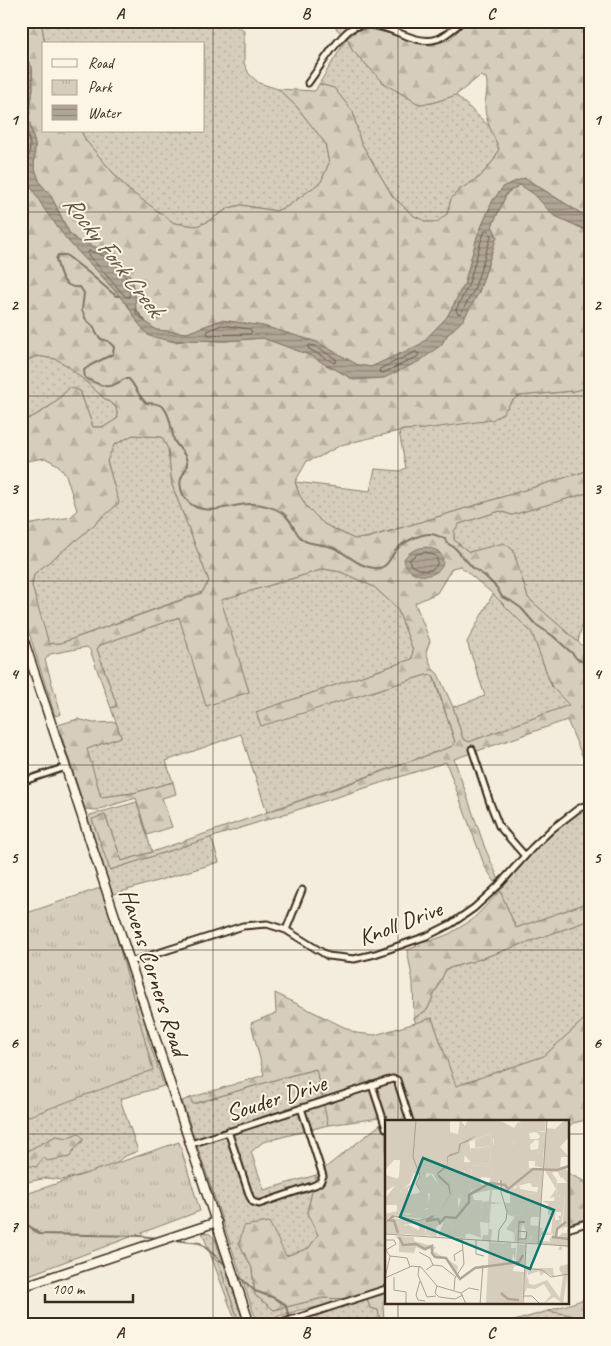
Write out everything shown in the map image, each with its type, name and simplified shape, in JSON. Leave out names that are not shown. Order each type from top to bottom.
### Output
[{"type":"main road","name":"Havens Corners Road","points":[[22,634],[250,1325]]},
{"type":"main road","points":[[21,1288],[217,1222]]},
{"type":"street","points":[[308,83],[343,36],[352,28],[363,24],[375,25],[424,40],[437,39],[462,21]]},
{"type":"street","points":[[472,749],[499,826],[525,856]]},
{"type":"street","points":[[21,782],[66,768]]},
{"type":"street","name":"Knoll Drive","points":[[130,962],[243,926],[268,924],[286,930],[328,956],[354,959],[375,954],[427,936],[451,924],[474,908],[498,886],[552,829],[578,809],[590,803]]},
{"type":"street","points":[[286,930],[302,890]]},
{"type":"street","name":"Souder Drive","points":[[191,1144],[392,1078],[397,1080],[410,1120]]},
{"type":"street","points":[[372,1085],[385,1125]]},
{"type":"street","points":[[228,1131],[253,1202],[259,1204],[315,1186],[323,1176],[301,1108]]},
{"type":"street","points":[[568,1229],[590,1222]]},
{"type":"street","points":[[275,1325],[385,1289]]},
{"type":"green space","points":[[21,21],[41,21],[45,42],[42,42],[42,132],[82,132],[86,141],[126,188],[174,223],[196,226],[205,223],[229,208],[241,205],[276,211],[288,206],[321,182],[329,163],[325,143],[297,107],[278,89],[315,91],[319,84],[334,88],[353,112],[360,141],[393,197],[414,216],[427,222],[437,222],[447,214],[451,199],[459,190],[480,177],[494,160],[499,149],[485,112],[486,78],[480,76],[456,95],[432,103],[419,104],[385,84],[352,50],[347,38],[357,31],[370,29],[433,44],[449,40],[461,28],[451,21],[590,21],[590,219],[525,178],[504,186],[493,200],[477,237],[464,285],[447,317],[421,344],[371,367],[358,365],[317,342],[263,326],[221,320],[187,333],[156,330],[136,314],[135,292],[132,279],[123,263],[104,250],[78,241],[69,232],[51,196],[40,183],[34,166],[35,145],[29,119],[33,88],[32,67],[21,50]]},
{"type":"green space","points":[[41,21],[237,21],[244,32],[244,63],[249,74],[259,83],[278,89],[297,107],[325,143],[329,163],[321,182],[288,206],[276,211],[241,205],[229,208],[205,223],[196,226],[174,223],[126,188],[86,141],[82,132],[205,132],[205,42],[45,42]]},
{"type":"green space","points":[[328,21],[356,21],[341,33]]},
{"type":"green space","points":[[347,38],[352,50],[385,84],[419,104],[432,103],[456,95],[490,127],[499,149],[494,160],[480,177],[459,190],[451,199],[447,214],[438,222],[427,222],[414,216],[393,197],[360,141],[353,112],[334,88],[319,84]]},
{"type":"green space","points":[[21,151],[30,185],[68,241],[128,306],[138,323],[175,342],[263,338],[312,356],[354,380],[441,345],[448,334],[463,320],[479,292],[497,236],[492,226],[507,193],[520,185],[534,194],[553,215],[590,232],[590,387],[574,391],[518,396],[502,414],[492,420],[403,430],[341,445],[307,461],[295,482],[306,506],[324,524],[354,539],[367,538],[590,470],[590,492],[512,515],[500,511],[459,524],[454,531],[454,540],[469,552],[504,543],[513,550],[528,598],[590,651],[590,774],[567,720],[454,759],[485,848],[499,880],[495,882],[485,867],[446,762],[110,870],[92,819],[105,815],[122,861],[337,788],[453,746],[455,742],[434,676],[426,675],[261,726],[256,712],[412,659],[413,650],[397,608],[374,587],[341,572],[324,569],[221,600],[249,692],[206,706],[179,617],[100,645],[97,649],[117,706],[111,708],[90,650],[87,647],[50,654],[45,660],[61,714],[55,716],[21,607],[21,526],[71,517],[77,510],[66,475],[58,465],[45,458],[21,462],[21,422],[48,408],[70,387],[80,391],[93,427],[104,427],[118,418],[116,407],[68,366],[56,359],[37,356],[21,363]],"holes":[[[133,435],[162,437],[168,449],[172,485],[209,581],[202,593],[61,643],[49,644],[32,586],[34,574],[119,503],[107,461],[114,445]],[[460,566],[493,594],[532,633],[552,687],[569,705],[469,742],[463,739],[453,707],[438,674],[432,668],[426,652],[430,641],[415,603],[437,593],[452,568]]]},
{"type":"green space","points":[[37,356],[56,359],[68,366],[116,407],[118,418],[104,427],[93,427],[80,391],[70,387],[48,408],[21,422],[21,363]]},
{"type":"green space","points":[[590,387],[590,470],[366,538],[354,539],[324,524],[306,506],[299,494],[295,482],[370,491],[375,469],[400,471],[406,468],[399,432],[403,430],[424,429],[502,414],[518,396],[574,391]]},
{"type":"green space","points":[[133,435],[162,437],[168,449],[172,485],[209,581],[202,592],[61,643],[48,644],[32,586],[34,574],[118,503],[107,460],[114,445]]},
{"type":"green space","points":[[590,492],[590,592],[578,642],[528,598],[513,550],[504,544],[469,552],[454,540],[454,531],[459,524],[500,511],[512,515]]},
{"type":"green space","points":[[324,569],[341,572],[374,587],[397,608],[413,650],[412,659],[257,712],[261,725],[426,675],[433,676],[455,742],[453,746],[267,812],[241,734],[166,761],[173,782],[133,793],[101,797],[86,749],[121,737],[111,708],[117,706],[97,649],[100,645],[180,617],[206,705],[249,692],[220,600]]},
{"type":"green space","points":[[493,594],[532,633],[552,687],[570,705],[469,742],[463,739],[453,707],[485,696],[467,642]]},
{"type":"green space","points":[[78,719],[93,723],[116,722],[121,737],[87,749],[101,797],[133,793],[173,782],[176,794],[162,798],[172,827],[147,835],[136,798],[96,810],[85,809],[58,725]]},
{"type":"green space","points":[[137,802],[152,852],[122,861],[105,815],[110,870],[211,837],[219,862],[111,895],[88,819],[90,815]]},
{"type":"green space","points":[[590,807],[590,902],[516,928],[500,891],[552,833],[577,814]]},
{"type":"green space","points":[[101,885],[145,1014],[148,1038],[164,1086],[120,1099],[138,1151],[123,1157],[114,1166],[62,1180],[47,1178],[27,1182],[21,1167],[44,1157],[73,1151],[84,1139],[78,1133],[67,1138],[56,1136],[27,1151],[21,1152],[21,1116]]},
{"type":"green space","points":[[103,887],[153,1070],[21,1119],[21,915]]},
{"type":"green space","points":[[500,891],[516,928],[590,902],[590,920],[446,969],[427,1010],[414,1018],[413,982],[407,950],[449,934],[472,920]]},
{"type":"green space","points":[[590,920],[590,1014],[544,1056],[456,1087],[432,1018],[416,1024],[414,1018],[427,1010],[446,969]]},
{"type":"green space","points":[[275,993],[356,1033],[375,1035],[432,1018],[456,1086],[544,1056],[590,1014],[590,1119],[573,1123],[568,1127],[568,1120],[385,1120],[385,1286],[346,1299],[323,1298],[274,1310],[255,1295],[252,1268],[239,1243],[244,1226],[269,1222],[286,1256],[309,1248],[318,1235],[307,1213],[316,1175],[381,1124],[379,1118],[328,1125],[316,1069],[193,1104],[190,1098],[264,1075],[251,1023],[276,1013]]},
{"type":"green space","points":[[317,1069],[328,1125],[263,1142],[251,1152],[264,1190],[316,1175],[307,1213],[318,1235],[309,1248],[286,1256],[239,1243],[252,1268],[255,1295],[274,1310],[323,1298],[346,1299],[262,1321],[254,1314],[182,1101],[190,1098],[193,1104]]},
{"type":"green space","points":[[78,1133],[84,1139],[70,1157],[47,1161],[44,1157],[36,1167],[26,1165],[21,1167],[21,1152],[27,1151],[56,1136],[67,1138]]},
{"type":"green space","points":[[179,1142],[200,1211],[21,1278],[21,1183],[26,1194]]},
{"type":"green space","points":[[568,1173],[586,1182],[590,1181],[590,1217],[568,1225]]},
{"type":"green space","points":[[202,1232],[210,1234],[215,1239],[245,1325],[240,1325],[218,1262],[211,1256]]},
{"type":"green space","points":[[211,1256],[218,1262],[240,1325],[237,1325]]},
{"type":"green space","points":[[385,1292],[383,1303],[384,1325],[381,1325],[378,1310],[370,1308],[367,1298]]},
{"type":"green space","points":[[590,1295],[590,1325],[582,1325],[571,1315],[548,1311],[582,1300]]},
{"type":"green space","points":[[367,1298],[370,1308],[378,1310],[381,1325],[350,1325],[348,1320],[334,1325],[318,1323],[312,1325],[287,1325],[301,1321]]},
{"type":"green space","points":[[548,1311],[571,1315],[582,1325],[501,1325]]},
{"type":"water","points":[[21,50],[32,67],[33,88],[29,119],[35,145],[34,166],[40,183],[51,196],[69,233],[78,241],[104,250],[123,263],[132,279],[135,292],[136,314],[156,330],[187,333],[221,320],[263,326],[317,342],[358,365],[371,367],[421,344],[447,317],[464,285],[477,237],[493,200],[504,186],[524,178],[590,219],[590,232],[553,215],[534,194],[520,185],[507,193],[492,226],[497,236],[479,292],[463,320],[448,334],[441,345],[420,361],[384,378],[354,380],[312,356],[263,338],[175,342],[149,336],[138,323],[128,306],[68,241],[44,209],[30,185],[21,151]]},
{"type":"water","points":[[426,547],[438,551],[442,556],[443,564],[433,574],[422,575],[412,572],[408,569],[404,559],[414,550]]},
{"type":"waterway","points":[[119,296],[116,296],[66,255],[58,255],[56,259],[63,279],[69,285],[80,287],[84,293],[82,310],[86,320],[94,327],[101,339],[108,341],[114,347],[113,354],[84,370],[85,378],[105,386],[114,385],[124,379],[129,379],[146,403],[158,404],[164,408],[174,440],[184,453],[187,462],[187,467],[180,483],[184,496],[192,505],[210,510],[245,504],[271,507],[285,515],[299,536],[305,541],[330,546],[361,564],[373,568],[385,566],[396,550],[407,541],[426,534],[436,535],[445,539],[473,568],[485,576],[497,588],[502,597],[521,608],[535,624],[553,636],[577,659],[582,661],[585,666],[584,671],[590,679]]},
{"type":"waterway","name":"Rocky Fork Creek","points":[[135,309],[145,321]]},
{"type":"waterway","points":[[21,1211],[28,1225],[39,1234],[158,1238]]},
{"type":"waterway","points":[[173,1240],[200,1243],[227,1266]]},
{"type":"waterway","points":[[236,1274],[255,1291],[285,1304],[292,1325]]}]
